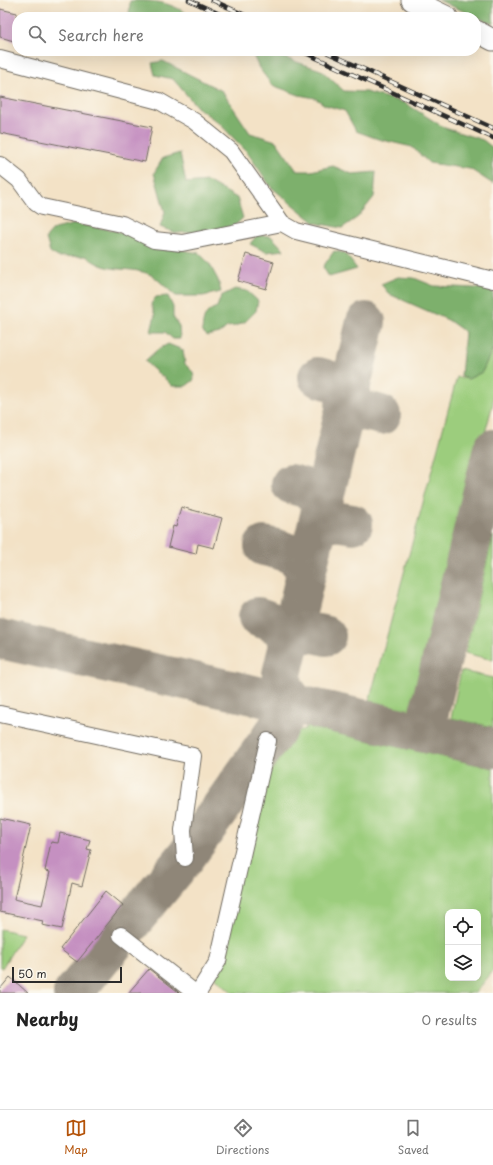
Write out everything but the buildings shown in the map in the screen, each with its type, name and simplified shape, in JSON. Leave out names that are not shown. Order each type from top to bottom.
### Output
[{"type":"main road","points":[[412,0],[437,12]]},
{"type":"main road","points":[[481,34],[493,40]]},
{"type":"lane","points":[[0,59],[160,101],[194,121],[231,151],[282,223],[296,231],[493,280]]},
{"type":"lane","points":[[0,165],[19,180],[36,203],[42,207],[122,224],[154,240],[182,243],[282,223]]},
{"type":"lane","points":[[0,714],[193,756],[183,830],[185,858]]},
{"type":"lane","points":[[121,935],[197,993],[218,961],[268,741]]},
{"type":"green space","points":[[438,0],[493,0],[493,24],[481,19],[481,12],[466,12]]},
{"type":"green space","points":[[130,1],[147,1],[170,5],[184,12],[129,12]]},
{"type":"green space","points":[[253,56],[279,56],[321,70],[344,91],[366,92],[405,103],[445,128],[483,140],[493,148],[493,184],[470,169],[429,163],[412,147],[378,139],[356,131],[345,111],[325,105],[315,98],[299,95],[272,85],[259,68]]},
{"type":"green space","points":[[163,61],[222,91],[250,133],[276,141],[297,171],[311,171],[333,166],[352,174],[376,172],[374,197],[358,217],[342,228],[315,223],[271,187],[247,152],[219,123],[198,108],[173,79],[155,75],[152,63]]},
{"type":"green space","points":[[180,153],[186,183],[207,181],[237,198],[243,218],[230,230],[176,233],[160,227],[165,212],[154,173],[163,158]]},
{"type":"green space","points":[[75,224],[113,230],[171,248],[199,253],[209,263],[218,280],[221,292],[203,296],[176,296],[156,278],[149,274],[140,271],[102,266],[86,256],[58,257],[50,252],[46,238],[54,229]]},
{"type":"green space","points":[[257,235],[271,236],[284,250],[266,252],[250,244]]},
{"type":"green space","points":[[334,251],[345,253],[357,269],[329,277],[323,267]]},
{"type":"green space","points":[[398,277],[414,278],[434,286],[493,289],[493,348],[482,372],[468,379],[461,376],[465,332],[448,320],[389,294],[381,284]]},
{"type":"green space","points":[[235,289],[247,291],[258,301],[256,311],[245,322],[227,327],[220,333],[207,336],[202,331],[205,316],[217,307],[221,296]]},
{"type":"green space","points":[[168,296],[173,307],[173,317],[179,326],[180,339],[173,339],[165,332],[151,332],[155,315],[151,304],[156,297]]},
{"type":"green space","points":[[168,344],[183,350],[185,364],[193,372],[194,380],[186,386],[172,386],[145,361],[157,350]]},
{"type":"green space","points":[[493,348],[493,403],[411,714],[368,706],[457,377],[468,379],[482,372]]},
{"type":"green space","points":[[493,536],[493,660],[465,653]]},
{"type":"green space","points":[[461,671],[493,678],[493,727],[451,718]]},
{"type":"green space","points":[[308,727],[493,768],[493,971],[475,993],[233,993],[215,977],[264,765],[286,738]]},
{"type":"green space","points":[[0,929],[23,934],[2,968],[0,967]]},
{"type":"taxiway","points":[[296,705],[283,688],[282,674],[366,322]]},
{"type":"taxiway","points":[[318,377],[336,383],[340,386],[344,394],[345,408]]},
{"type":"taxiway","points":[[341,426],[353,413],[363,411],[381,415]]},
{"type":"taxiway","points":[[424,733],[493,449]]},
{"type":"taxiway","points":[[291,484],[312,492],[318,499],[321,512]]},
{"type":"taxiway","points":[[316,533],[320,528],[328,523],[342,522],[353,524]]},
{"type":"taxiway","points":[[264,546],[284,551],[295,557],[303,567],[306,574]]},
{"type":"taxiway","points":[[258,617],[278,626],[284,633],[289,644]]},
{"type":"taxiway","points":[[289,644],[293,639],[301,634],[311,633],[326,636]]},
{"type":"taxiway","points":[[0,639],[493,748]]},
{"type":"taxiway","points":[[73,993],[185,858],[282,722],[289,703]]},
{"type":"railway","points":[[189,0],[215,12]]},
{"type":"railway","points":[[212,0],[238,12]]},
{"type":"railway","points":[[312,56],[493,138]]},
{"type":"railway","points":[[335,56],[493,128]]}]
